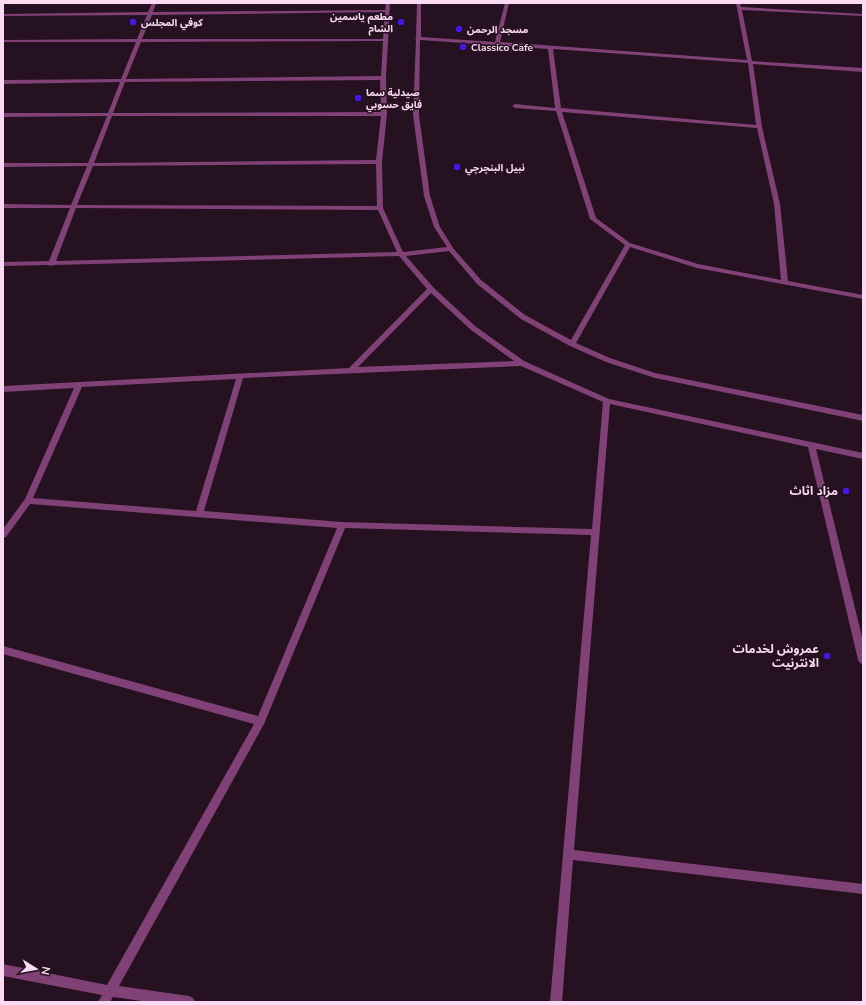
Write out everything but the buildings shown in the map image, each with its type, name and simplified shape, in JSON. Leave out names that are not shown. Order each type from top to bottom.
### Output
[{"type":"street","points":[[51,264],[154,3]]},
{"type":"street","points":[[388,3],[383,78],[384,114],[379,162],[380,208],[401,254],[431,289],[473,328],[522,363],[607,401],[863,456]]},
{"type":"street","points":[[419,3],[416,115],[427,196],[437,227],[452,249],[479,282],[523,317],[572,344],[608,360],[655,375],[863,418]]},
{"type":"street","points":[[497,44],[507,3]]},
{"type":"street","points":[[785,283],[777,204],[759,126],[750,62],[738,5],[863,15]]},
{"type":"street","points":[[3,15],[387,11]]},
{"type":"street","points":[[417,38],[863,70]]},
{"type":"street","points":[[3,41],[386,40]]},
{"type":"street","points":[[550,47],[558,108],[593,219],[628,244],[697,266],[863,297]]},
{"type":"street","points":[[3,82],[383,78]]},
{"type":"street","points":[[514,106],[558,108],[759,126]]},
{"type":"street","points":[[3,115],[111,113],[384,114]]},
{"type":"street","points":[[3,165],[379,162]]},
{"type":"street","points":[[3,206],[74,205],[380,208]]},
{"type":"street","points":[[572,344],[628,244]]},
{"type":"street","points":[[3,264],[51,264],[401,254],[452,249]]},
{"type":"street","points":[[350,370],[431,289]]},
{"type":"street","points":[[3,389],[350,370],[522,363]]},
{"type":"street","points":[[199,514],[240,376]]},
{"type":"street","points":[[3,535],[28,501],[79,385]]},
{"type":"street","points":[[556,1002],[607,401]]},
{"type":"street","points":[[811,445],[863,660]]},
{"type":"street","points":[[28,501],[342,525],[595,532]]},
{"type":"street","points":[[104,1002],[261,721],[342,525]]},
{"type":"street","points":[[3,650],[261,721]]},
{"type":"street","points":[[568,854],[863,889]]},
{"type":"street","points":[[3,970],[111,991],[189,1002]]},
{"type":"place","name":"كوفي المجلس","points":[[133,22]]},
{"type":"place","name":"مطعم ياسمين الشام","points":[[401,22]]},
{"type":"place","name":"مسجد الرحمن","points":[[459,29]]},
{"type":"place","name":"Classico Cafe","points":[[463,47]]},
{"type":"place","name":"صيدلية سما فايق حسوبي","points":[[358,98]]},
{"type":"place","name":"نبيل البنچرچي","points":[[457,167]]},
{"type":"place","name":"مزاد اثاث","points":[[846,491]]},
{"type":"place","name":"عمروش لخدمات الانترنيت","points":[[827,656]]}]
